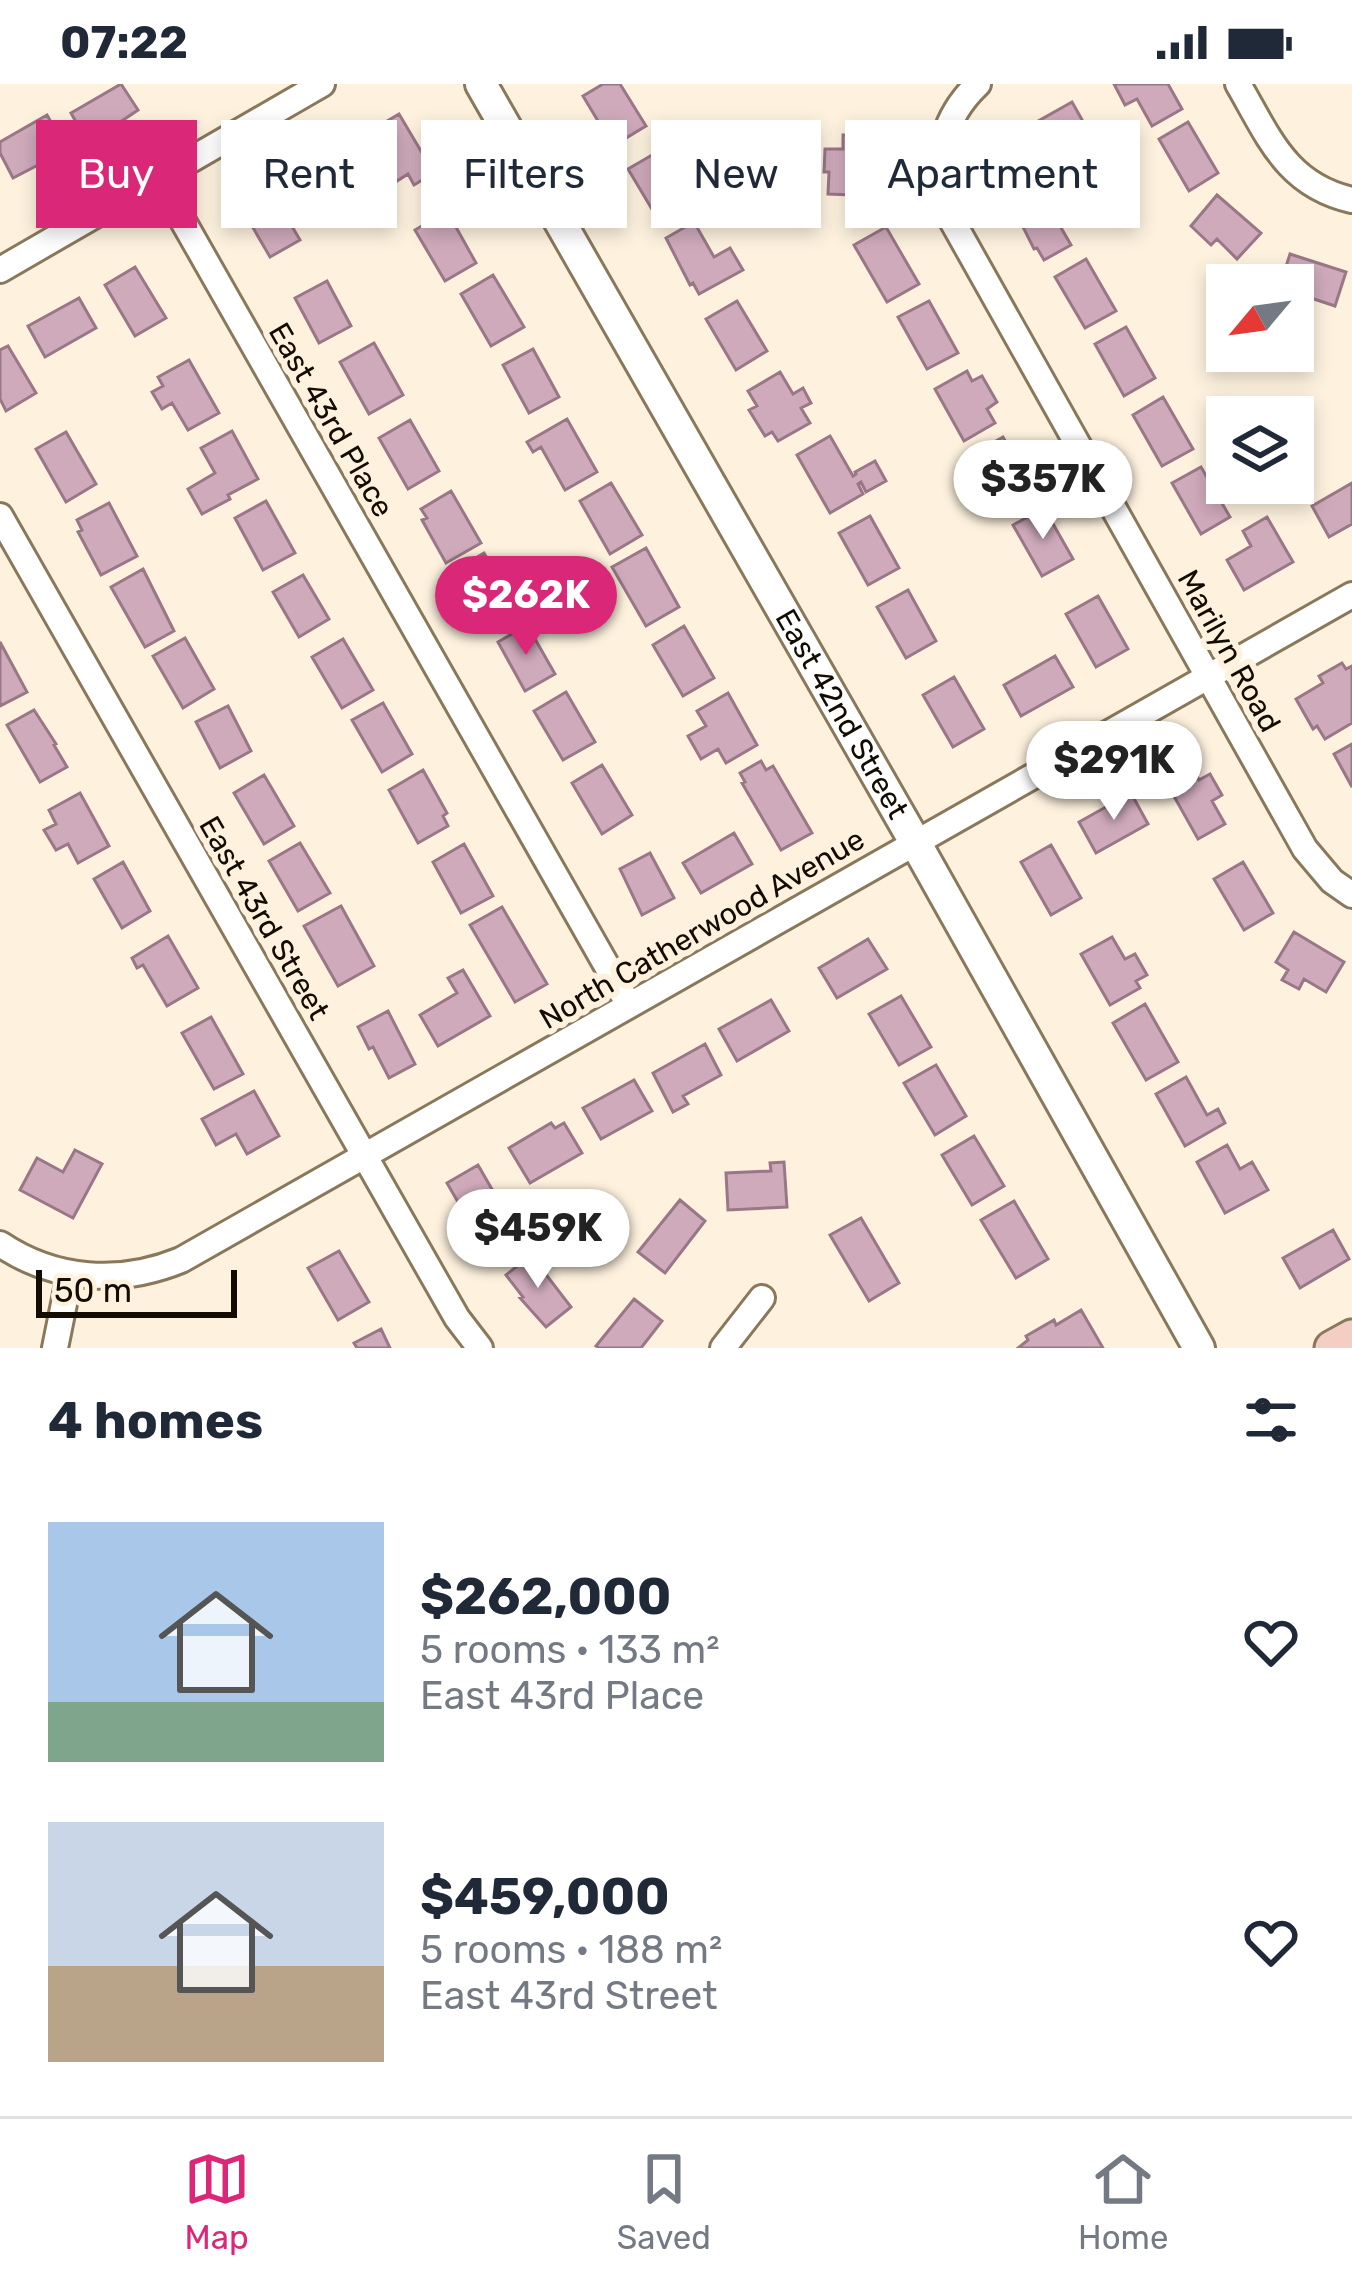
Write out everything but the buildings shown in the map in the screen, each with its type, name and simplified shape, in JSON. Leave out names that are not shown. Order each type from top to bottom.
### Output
[{"type":"main road","points":[[1332,1348],[1352,1336]]},
{"type":"street","points":[[197,156],[322,84]]},
{"type":"street","name":"East 42nd Street","points":[[481,84],[1198,1348]]},
{"type":"street","name":"Marilyn Road","points":[[978,84],[962,101],[943,141],[943,200],[955,228],[1305,849],[1332,881],[1352,895]]},
{"type":"street","points":[[1238,84],[1292,170],[1327,193],[1352,200]]},
{"type":"street","points":[[0,270],[73,228]]},
{"type":"street","name":"East 43rd Place","points":[[187,228],[629,1005]]},
{"type":"street","name":"East 43rd Street","points":[[0,516],[458,1318],[480,1348]]},
{"type":"street","name":"North Catherwood Avenue","points":[[70,1274],[122,1276],[170,1264],[1352,595]]},
{"type":"street","points":[[0,1244],[70,1274],[55,1348]]},
{"type":"street","points":[[723,1348],[762,1298]]}]
